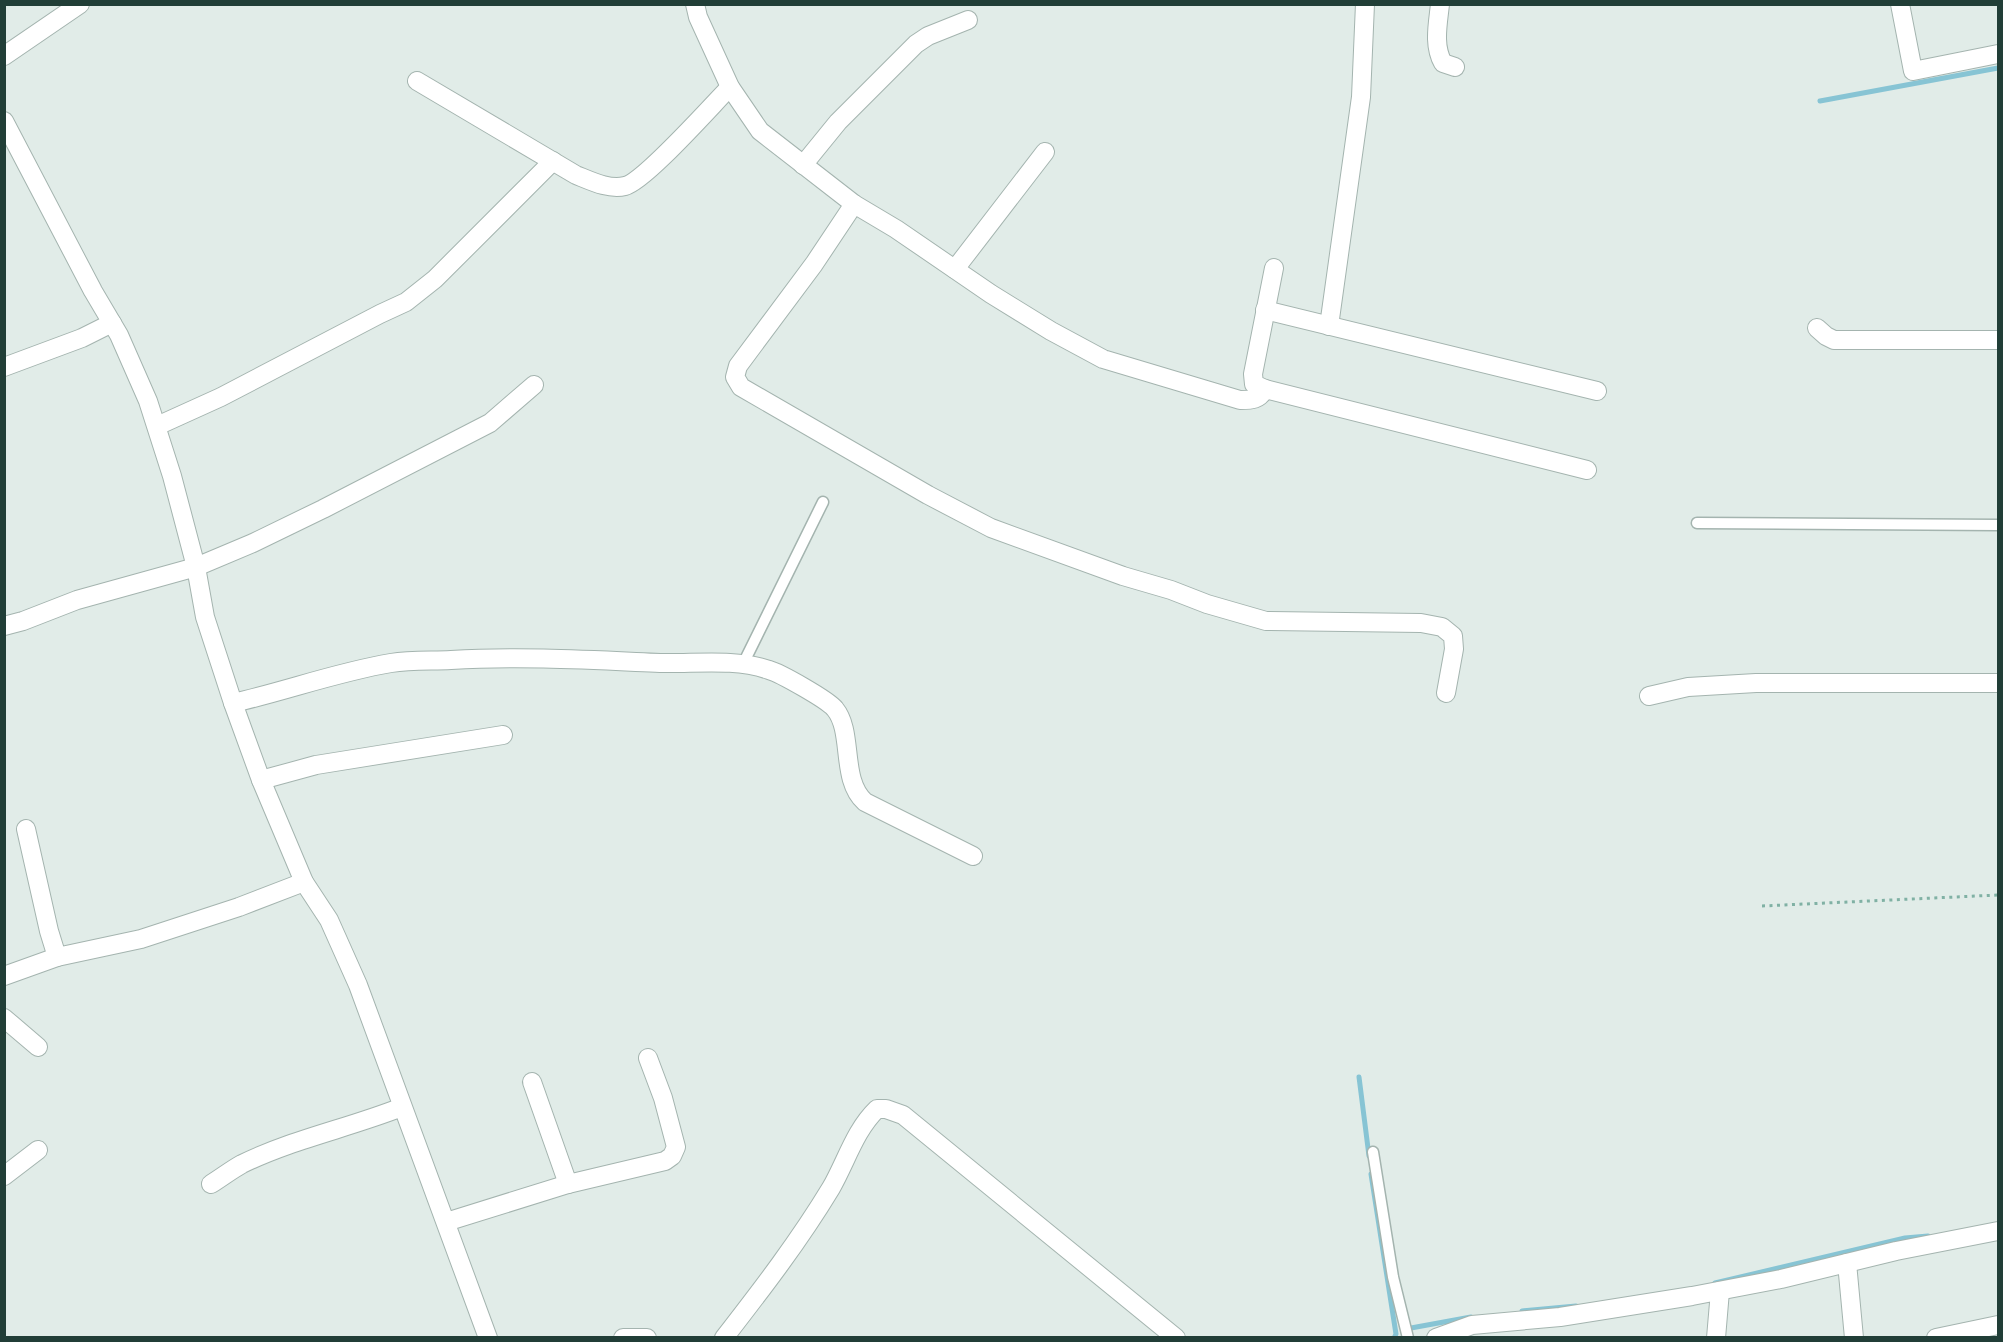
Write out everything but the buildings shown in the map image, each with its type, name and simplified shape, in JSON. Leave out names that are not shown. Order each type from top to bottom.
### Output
[{"type":"street","points":[[4,56],[80,4]]},
{"type":"street","points":[[695,4],[702,27],[730,87],[760,131],[855,204],[1051,331],[1103,359],[1240,399],[1253,400],[1260,397],[1265,389]]},
{"type":"street","points":[[1329,326],[1362,98],[1365,4]]},
{"type":"street","points":[[1440,4],[1438,55],[1443,63],[1455,67]]},
{"type":"street","points":[[1900,4],[1913,71],[1998,54]]},
{"type":"street","points":[[803,165],[838,122],[916,44],[928,36],[968,20]]},
{"type":"street","points":[[417,81],[576,175],[614,187],[633,183],[730,87]]},
{"type":"street","points":[[4,122],[112,324],[148,401],[196,567],[205,617],[233,703],[261,780],[304,882],[329,920],[358,985],[488,1338]]},
{"type":"street","points":[[955,269],[1045,152]]},
{"type":"street","points":[[157,426],[221,397],[406,302],[435,279],[553,161]]},
{"type":"street","points":[[855,204],[814,264],[738,366],[735,377],[741,387],[928,495],[991,528],[1123,576],[1266,621],[1341,623],[1380,621],[1421,623],[1442,627],[1453,636],[1454,649],[1446,693]]},
{"type":"street","points":[[1274,268],[1253,374],[1254,384],[1265,389],[1587,470]]},
{"type":"street","points":[[1265,310],[1597,392]]},
{"type":"street","points":[[4,367],[30,359],[112,324]]},
{"type":"street","points":[[1817,328],[1834,340],[1998,340]]},
{"type":"street","points":[[4,626],[77,600],[196,567],[323,509],[490,423],[534,385]]},
{"type":"street","points":[[233,703],[338,674],[394,663],[498,657],[549,657],[663,663],[743,664],[770,670],[836,709],[842,726],[855,789],[866,802],[973,856]]},
{"type":"street","points":[[1649,696],[1688,687],[1756,683],[1998,683]]},
{"type":"street","points":[[261,780],[316,765],[503,735]]},
{"type":"street","points":[[26,829],[49,932],[57,957]]},
{"type":"street","points":[[4,976],[57,957],[141,939],[239,907],[304,882]]},
{"type":"street","points":[[4,1018],[38,1047]]},
{"type":"street","points":[[446,1222],[568,1184],[665,1161],[672,1156],[676,1147],[663,1098],[648,1058]]},
{"type":"street","points":[[532,1082],[568,1184]]},
{"type":"street","points":[[211,1184],[239,1166],[269,1152],[402,1107]]},
{"type":"street","points":[[724,1338],[780,1266],[832,1186],[860,1131],[877,1109],[886,1109],[903,1115],[1176,1338]]},
{"type":"street","points":[[4,1176],[38,1150]]},
{"type":"street","points":[[1436,1338],[1472,1325],[1560,1317],[1720,1291],[1781,1279],[1896,1251],[1998,1231]]},
{"type":"street","points":[[1847,1263],[1854,1338]]},
{"type":"street","points":[[1716,1338],[1720,1291]]},
{"type":"street","points":[[1946,1336],[1982,1333],[1998,1324]]},
{"type":"street","points":[[623,1338],[647,1338]]},
{"type":"lane","points":[[743,664],[823,502]]},
{"type":"lane","points":[[1697,523],[1998,525]]},
{"type":"lane","points":[[1373,1152],[1393,1277],[1408,1338]]},
{"type":"path","points":[[1762,906],[1998,895]]},
{"type":"waterway","points":[[1820,101],[1998,68]]},
{"type":"waterway","points":[[1359,1077],[1369,1156]]},
{"type":"waterway","points":[[1371,1174],[1396,1334],[1394,1338]]},
{"type":"waterway","points":[[1715,1283],[1905,1238],[1928,1236]]},
{"type":"waterway","points":[[1522,1311],[1576,1306]]},
{"type":"waterway","points":[[1411,1328],[1471,1317]]}]
